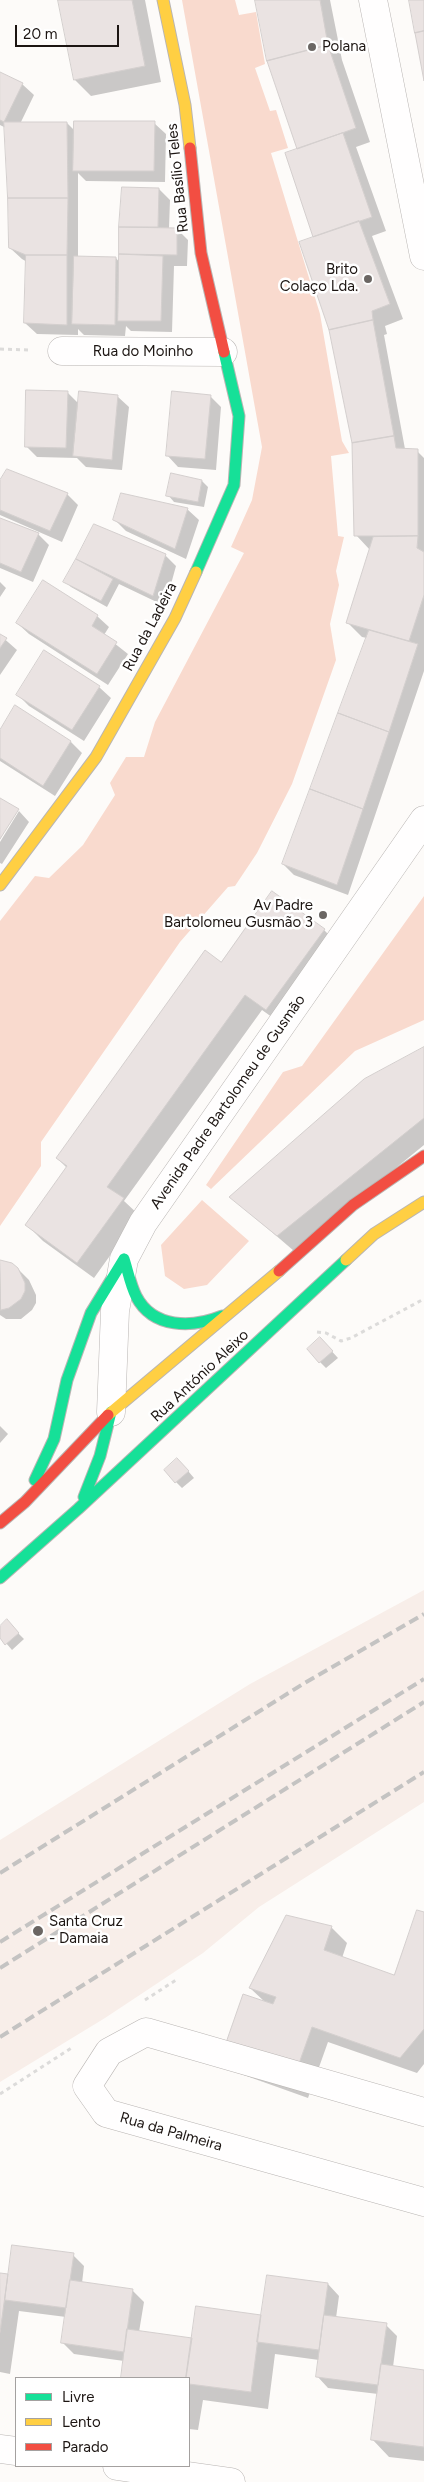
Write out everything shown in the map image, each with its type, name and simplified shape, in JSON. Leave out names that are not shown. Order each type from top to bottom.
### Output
[{"type":"street","name":"Rua Basílio Teles","points":[[163,0],[185,105],[201,253],[223,352]]},
{"type":"street","points":[[373,0],[424,256]]},
{"type":"street","name":"Rua do Moinho","points":[[62,351],[223,352]]},
{"type":"street","name":"Rua da Ladeira","points":[[0,885],[96,757],[175,618],[234,484],[239,416],[223,352]]},
{"type":"street","name":"Avenida Padre Bartolomeu de Gusmão","points":[[111,1412],[115,1311],[124,1259],[143,1223],[424,820]]},
{"type":"street","name":"Rua António Aleixo","points":[[0,1524],[24,1502],[111,1412],[235,1310],[353,1205],[424,1156]]},
{"type":"street","name":"Rua António Aleixo","points":[[0,1578],[78,1509],[374,1234],[424,1202]]},
{"type":"street","points":[[124,1259],[133,1288],[143,1306],[163,1321],[188,1326],[208,1322],[235,1310]]},
{"type":"street","points":[[24,1502],[54,1439],[67,1380],[91,1313],[124,1259]]},
{"type":"street","points":[[78,1509],[98,1467],[107,1438],[111,1412]]},
{"type":"street","name":"Rua da Palmeira","points":[[424,2112],[146,2032],[109,2052],[87,2086],[106,2113],[424,2202]]},
{"type":"street","points":[[0,2449],[15,2451]]},
{"type":"street","points":[[124,2467],[231,2482]]},
{"type":"path","points":[[313,1332],[326,1333],[341,1341],[351,1338],[424,1300]]},
{"type":"shaded area","points":[[182,0],[235,0],[239,15],[256,12],[265,64],[255,68],[270,111],[276,110],[288,148],[271,153],[320,314],[342,441],[349,453],[331,456],[338,536],[344,537],[336,571],[339,585],[330,624],[336,660],[292,784],[257,853],[235,886],[228,887],[180,942],[41,1142],[41,1166],[0,1226],[0,921],[35,876],[49,878],[83,845],[115,795],[110,783],[126,757],[144,757],[155,722],[244,553],[231,547],[252,500],[262,447]]},
{"type":"shaded area","points":[[424,896],[424,1020],[355,1051],[211,1189],[206,1185],[283,1072],[302,1066]]},
{"type":"shaded area","points":[[202,1200],[249,1241],[207,1285],[184,1289],[165,1276],[161,1245]]},
{"type":"shaded area","points":[[424,1590],[424,1802],[259,1907],[203,1953],[105,2018],[0,2082],[0,1840],[250,1684]]},
{"type":"building","points":[[58,0],[132,0],[145,66],[74,80]]},
{"type":"building","points":[[255,0],[320,0],[328,45],[267,61]]},
{"type":"building","points":[[409,0],[424,0],[424,31],[415,33]]},
{"type":"building","points":[[424,31],[424,81],[415,33]]},
{"type":"building","points":[[328,45],[356,128],[297,149],[267,61]]},
{"type":"building","points":[[0,72],[23,83],[4,122],[0,120]]},
{"type":"building","points":[[74,121],[155,121],[154,171],[73,171]]},
{"type":"building","points":[[4,122],[67,122],[68,198],[8,198]]},
{"type":"building","points":[[343,133],[372,217],[313,237],[285,153]]},
{"type":"building","points":[[122,187],[159,188],[158,227],[119,227]]},
{"type":"building","points":[[8,198],[68,198],[67,255],[26,255],[9,248]]},
{"type":"building","points":[[359,221],[390,304],[372,311],[373,320],[329,330],[299,242]]},
{"type":"building","points":[[119,227],[177,228],[177,255],[119,254]]},
{"type":"building","points":[[119,254],[163,256],[161,321],[118,321]]},
{"type":"building","points":[[26,255],[67,255],[67,325],[24,323]]},
{"type":"building","points":[[74,256],[116,257],[115,325],[72,324]]},
{"type":"building","points":[[373,320],[394,436],[352,443],[329,330]]},
{"type":"building","points":[[26,390],[68,391],[66,448],[25,447]]},
{"type":"building","points":[[79,391],[118,395],[112,460],[73,456]]},
{"type":"building","points":[[172,391],[211,395],[205,459],[166,456]]},
{"type":"building","points":[[394,436],[396,448],[418,449],[418,536],[354,536],[352,443]]},
{"type":"building","points":[[7,469],[68,493],[50,531],[0,510],[0,480]]},
{"type":"building","points":[[171,473],[202,480],[198,502],[166,496]]},
{"type":"building","points":[[121,493],[188,508],[175,549],[113,520]]},
{"type":"building","points":[[0,518],[39,533],[21,572],[0,563]]},
{"type":"building","points":[[94,524],[166,554],[153,596],[76,559]]},
{"type":"building","points":[[418,536],[417,548],[424,552],[424,595],[409,641],[346,623],[373,537]]},
{"type":"building","points":[[76,559],[113,579],[101,601],[63,582]]},
{"type":"building","points":[[43,580],[98,615],[92,626],[117,642],[97,674],[16,623]]},
{"type":"building","points":[[369,630],[418,644],[389,732],[338,713]]},
{"type":"building","points":[[0,634],[7,638],[0,648]]},
{"type":"building","points":[[44,650],[100,686],[72,730],[16,695]]},
{"type":"building","points":[[15,705],[71,741],[43,786],[0,758],[0,730]]},
{"type":"building","points":[[338,713],[389,732],[363,809],[310,789]]},
{"type":"building","points":[[310,789],[363,809],[337,885],[282,864]]},
{"type":"building","points":[[0,798],[19,809],[0,839]]},
{"type":"building","points":[[272,891],[325,929],[266,1010],[245,995],[107,1187],[124,1198],[77,1263],[25,1225],[67,1166],[56,1158],[205,950],[221,962]]},
{"type":"building","points":[[424,1047],[424,1118],[277,1236],[229,1197],[364,1079]]},
{"type":"building","points":[[0,1260],[12,1263],[18,1268],[25,1283],[25,1291],[21,1299],[9,1308],[1,1310]]},
{"type":"building","points":[[320,1337],[333,1351],[319,1363],[307,1349]]},
{"type":"building","points":[[177,1458],[189,1471],[175,1483],[164,1470]]},
{"type":"building","points":[[7,1619],[19,1633],[5,1645],[0,1638],[0,1626]]},
{"type":"building","points":[[417,1910],[424,1912],[424,2029],[400,2058],[312,2027],[292,2083],[221,2057],[243,1994],[273,2004],[276,1997],[249,1988],[286,1915],[332,1926],[324,1950],[394,1975]]},
{"type":"building","points":[[12,2245],[74,2253],[66,2308],[5,2300]]},
{"type":"building","points":[[0,2273],[8,2274],[0,2332]]},
{"type":"building","points":[[267,2275],[328,2283],[319,2350],[257,2342]]},
{"type":"building","points":[[70,2280],[133,2289],[124,2352],[61,2343]]},
{"type":"building","points":[[196,2306],[261,2315],[251,2392],[190,2384],[190,2377],[186,2377]]},
{"type":"building","points":[[324,2315],[387,2323],[378,2385],[316,2377]]},
{"type":"building","points":[[127,2329],[192,2338],[186,2377],[121,2377]]},
{"type":"building","points":[[381,2364],[424,2370],[424,2447],[371,2440]]},
{"type":"railway","points":[[0,1873],[303,1684],[424,1614]]},
{"type":"railway","points":[[0,1942],[424,1679]]},
{"type":"railway","points":[[0,1968],[424,1702]]},
{"type":"railway","points":[[0,2037],[424,1772]]},
{"type":"traffic: fast","points":[[196,572],[234,485],[239,416],[224,352]]},
{"type":"traffic: fast","points":[[124,1259],[136,1296],[143,1307],[152,1315],[174,1323],[186,1324],[198,1323],[222,1316]]},
{"type":"traffic: fast","points":[[35,1480],[54,1439],[67,1380],[91,1313],[124,1259]]},
{"type":"traffic: fast","points":[[0,1578],[78,1509],[346,1260]]},
{"type":"traffic: fast","points":[[84,1497],[100,1456],[111,1412]]},
{"type":"traffic: slow","points":[[163,0],[185,105],[190,148]]},
{"type":"traffic: slow","points":[[0,885],[96,757],[175,618],[196,572]]},
{"type":"traffic: slow","points":[[346,1260],[374,1234],[424,1202]]},
{"type":"traffic: slow","points":[[108,1415],[279,1271]]},
{"type":"traffic: jam","points":[[190,148],[201,253],[224,352]]},
{"type":"traffic: jam","points":[[279,1271],[353,1205],[424,1156]]},
{"type":"traffic: jam","points":[[0,1523],[25,1502],[108,1415]]},
{"type":"place","name":"Polana","points":[[312,47]]},
{"type":"place","name":"Brito Colaço Lda.","points":[[368,279]]},
{"type":"place","name":"Av Padre Bartolomeu Gusmão 3","points":[[323,915]]},
{"type":"place","name":"Santa Cruz - Damaia","points":[[38,1931]]}]
